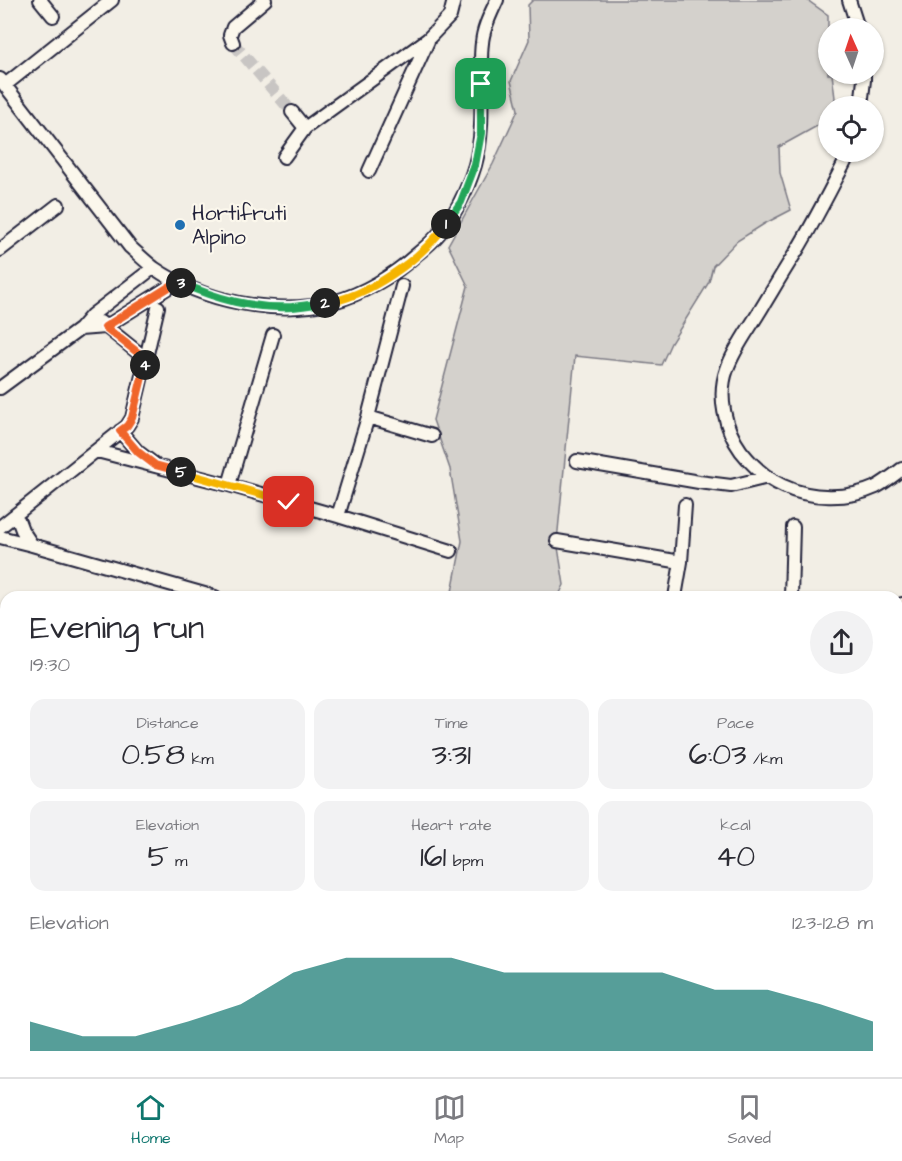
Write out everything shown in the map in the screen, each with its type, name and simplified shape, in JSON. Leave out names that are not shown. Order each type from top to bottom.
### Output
[{"type":"street","points":[[40,0],[53,16]]},
{"type":"street","points":[[112,0],[2,82],[130,248],[153,268],[177,282],[231,302],[292,307],[333,302],[361,292],[402,268],[438,236],[461,202],[475,165],[481,133],[482,41],[497,0]]},
{"type":"street","points":[[233,43],[230,35],[233,27],[265,0]]},
{"type":"street","points":[[284,158],[305,128],[428,39],[450,16],[454,0]]},
{"type":"street","points":[[849,0],[855,18]]},
{"type":"street","points":[[369,171],[428,39]]},
{"type":"street","points":[[292,112],[305,128]]},
{"type":"street","points":[[845,162],[806,236],[736,350],[726,371],[723,393],[725,416],[735,442],[747,458],[768,477],[801,493],[822,497],[849,495],[875,487],[902,469]]},
{"type":"street","points":[[0,250],[58,205]]},
{"type":"street","points":[[3,380],[80,329],[92,315],[153,268]]},
{"type":"street","points":[[80,329],[105,327],[177,282]]},
{"type":"street","points":[[338,516],[368,417],[402,286]]},
{"type":"street","points":[[0,526],[127,426],[132,418],[158,307]]},
{"type":"street","points":[[92,315],[146,359]]},
{"type":"street","points":[[228,485],[273,335]]},
{"type":"street","points":[[368,417],[432,436]]},
{"type":"street","points":[[120,431],[138,452],[155,465]]},
{"type":"street","points":[[97,451],[338,516],[451,551]]},
{"type":"street","points":[[577,461],[731,486],[768,477]]},
{"type":"street","points":[[676,591],[681,561],[685,505]]},
{"type":"street","points":[[16,514],[22,530],[32,544]]},
{"type":"street","points":[[791,591],[793,527]]},
{"type":"street","points":[[0,537],[32,544],[194,591]]},
{"type":"street","points":[[557,541],[681,561]]},
{"type":"shaded area","points":[[533,0],[807,0],[828,15],[828,18],[818,18],[818,84],[833,84],[835,96],[818,96],[818,126],[779,147],[780,173],[791,210],[737,241],[713,266],[709,282],[671,343],[661,365],[575,356],[557,541],[564,585],[561,591],[452,591],[462,541],[450,469],[433,420],[468,286],[448,245],[493,164],[518,110],[511,81],[529,40],[528,5]]},
{"type":"tunnel","points":[[233,43],[292,112]]},
{"type":"place","name":"Hortifruti Alpino","points":[[180,225]]},
{"type":"route","points":[[289,502],[155,465],[138,452],[120,431],[132,418],[146,359],[105,327],[177,282],[231,302],[292,307],[333,302],[361,292],[402,268],[438,236],[461,202],[475,165],[481,133],[481,84]]}]
